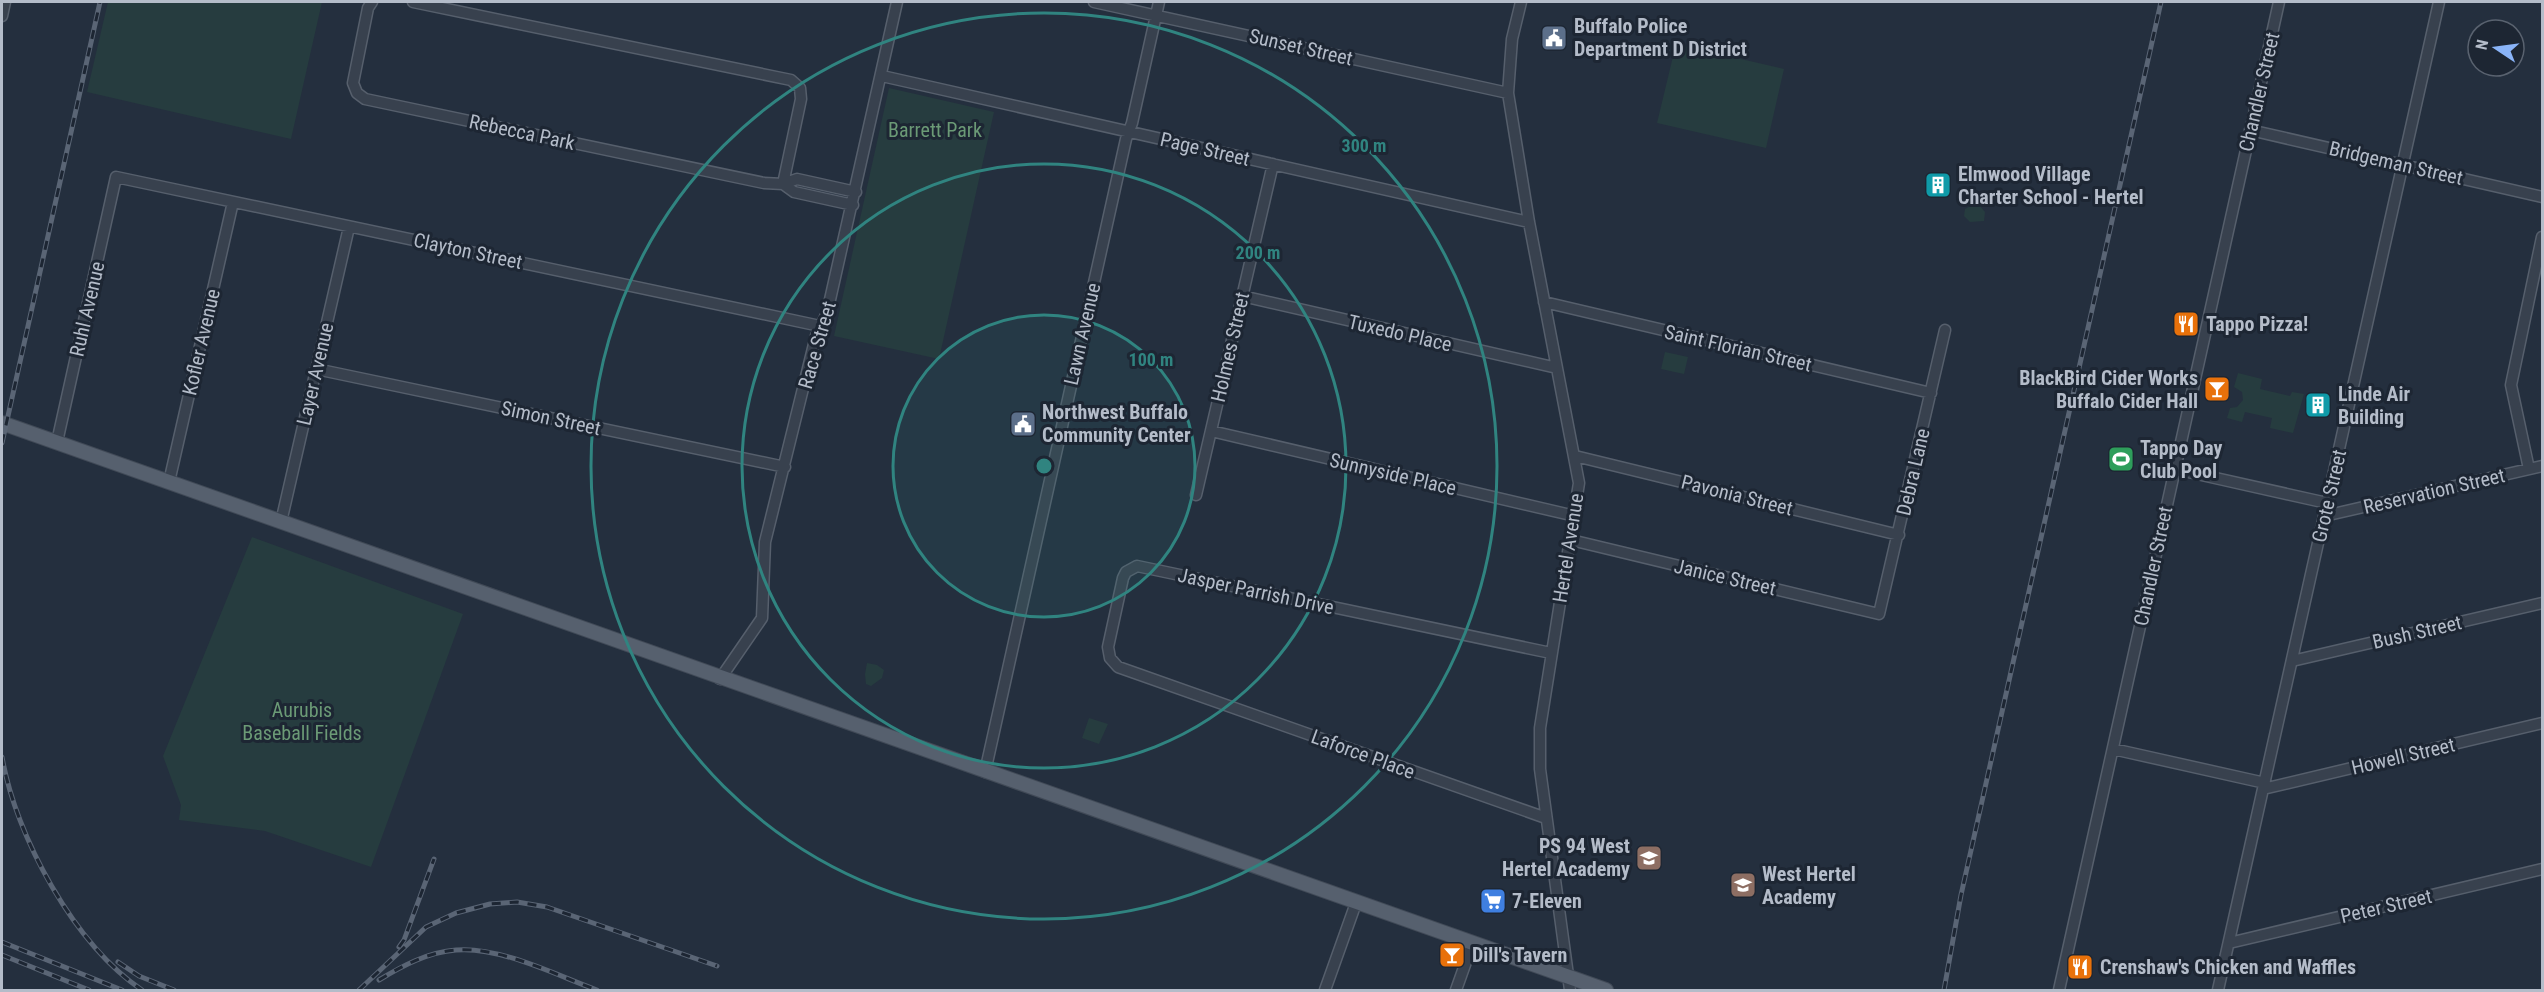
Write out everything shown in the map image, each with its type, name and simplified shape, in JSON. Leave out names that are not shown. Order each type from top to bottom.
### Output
[{"type":"main road","points":[[2,423],[1356,903],[1472,945],[1568,984],[1606,990]]},
{"type":"street","points":[[2,16],[5,2]]},
{"type":"street","name":"Rebecca Park","points":[[372,2],[368,8],[353,83],[357,93],[365,99],[764,183],[783,184],[797,179],[856,192]]},
{"type":"street","points":[[413,2],[791,80],[800,88],[801,99],[783,184]]},
{"type":"street","name":"Race Street","points":[[720,679],[756,630],[762,618],[765,542],[820,326],[827,313],[897,2]]},
{"type":"street","name":"Sunset Street","points":[[1094,2],[1508,93]]},
{"type":"street","name":"Lawn Avenue","points":[[984,772],[1159,2]]},
{"type":"street","name":"Hertel Avenue","points":[[1521,2],[1512,39],[1508,93],[1529,222],[1579,483],[1540,728],[1540,769],[1568,984]]},
{"type":"street","name":"Chandler Street","points":[[2059,990],[2278,2]]},
{"type":"street","name":"Grote Street","points":[[2218,990],[2439,2]]},
{"type":"street","name":"Page Street","points":[[882,76],[1529,222]]},
{"type":"street","name":"Bridgeman Street","points":[[2250,130],[2542,197]]},
{"type":"street","name":"Holmes Street","points":[[1196,495],[1273,164]]},
{"type":"street","name":"Clayton Street","points":[[116,177],[820,326]]},
{"type":"street","name":"Ruhl Avenue","points":[[57,442],[116,177]]},
{"type":"street","name":"Rebecca Park","points":[[783,184],[794,192],[853,205]]},
{"type":"street","name":"Kofler Avenue","points":[[169,482],[233,202]]},
{"type":"street","name":"Layer Avenue","points":[[281,522],[349,227]]},
{"type":"street","points":[[2529,470],[2511,385],[2542,237]]},
{"type":"street","name":"Tuxedo Place","points":[[1242,296],[1557,368]]},
{"type":"street","name":"Saint Florian Street","points":[[1544,302],[1931,393]]},
{"type":"street","name":"Debra Lane","points":[[1879,614],[1945,330]]},
{"type":"street","name":"Simon Street","points":[[316,369],[785,467]]},
{"type":"street","name":"Sunnyside Place","points":[[1211,431],[1575,516]]},
{"type":"street","name":"Pavonia Street","points":[[1575,456],[1899,535]]},
{"type":"street","name":"Reservation Street","points":[[2175,469],[2326,507],[2333,514],[2542,466]]},
{"type":"street","name":"Janice Street","points":[[1571,540],[1879,614]]},
{"type":"street","name":"Jasper Parrish Drive","points":[[1181,689],[1118,667],[1108,653],[1123,578],[1132,568],[1143,567],[1551,653]]},
{"type":"street","name":"Bush Street","points":[[2292,662],[2542,603]]},
{"type":"street","name":"Laforce Place","points":[[1181,689],[1546,819]]},
{"type":"street","name":"Howell Street","points":[[2113,749],[2264,786],[2542,723]]},
{"type":"street","name":"Peter Street","points":[[2229,943],[2542,869]]},
{"type":"street","points":[[1325,990],[1356,903]]},
{"type":"street","points":[[1456,990],[1472,945]]},
{"type":"green space","points":[[108,2],[322,2],[291,139],[87,92]]},
{"type":"green space","points":[[1676,44],[1784,69],[1766,148],[1657,123]]},
{"type":"green space","name":"Barrett Park","points":[[889,88],[994,112],[939,359],[834,336]]},
{"type":"green space","points":[[1974,204],[1979,205],[1985,212],[1984,221],[1970,222],[1964,216],[1965,209]]},
{"type":"green space","points":[[1665,352],[1688,357],[1684,374],[1661,369]]},
{"type":"green space","points":[[2238,373],[2262,379],[2260,389],[2290,396],[2292,392],[2304,394],[2293,433],[2270,428],[2272,418],[2245,412],[2242,422],[2227,418],[2230,408],[2237,407],[2243,400],[2242,392],[2234,387]]},
{"type":"green space","name":"Aurubis Baseball Fields","points":[[252,537],[463,614],[371,867],[265,831],[179,820],[181,805],[163,756]]},
{"type":"green space","points":[[867,663],[877,665],[884,670],[882,678],[871,686],[866,684]]},
{"type":"green space","points":[[1089,718],[1108,724],[1099,744],[1082,738]]},
{"type":"water","name":"Tappo Day Club Pool","points":[[2117,447],[2129,450],[2124,470],[2113,467]]},
{"type":"railway","points":[[2,443],[100,2]]},
{"type":"railway","points":[[1944,990],[1961,895],[2161,2]]},
{"type":"railway","points":[[2,757],[20,821],[52,886],[93,945],[117,970],[142,990]]},
{"type":"railway","points":[[399,947],[404,940],[434,859]]},
{"type":"railway","points":[[359,990],[426,927],[456,913],[490,904],[517,902],[547,907],[717,966]]},
{"type":"railway","points":[[2,942],[122,990]]},
{"type":"railway","points":[[379,980],[425,957],[446,951],[473,950],[509,957],[597,990]]},
{"type":"railway","points":[[2,955],[89,990]]},
{"type":"railway","points":[[118,962],[139,976],[174,990]]},
{"type":"place","name":"Buffalo Police Department D District","points":[[1554,38]]},
{"type":"place","name":"Elmwood Village Charter School - Hertel","points":[[1938,185]]},
{"type":"place","name":"Tappo Pizza!","points":[[2186,324]]},
{"type":"place","name":"BlackBird Cider Works Buffalo Cider Hall","points":[[2217,389]]},
{"type":"place","name":"Linde Air Building","points":[[2318,405]]},
{"type":"place","name":"Northwest Buffalo Community Center","points":[[1023,424]]},
{"type":"place","name":"Tappo Day Club Pool","points":[[2121,459]]},
{"type":"place","name":"PS 94 West Hertel Academy","points":[[1649,858]]},
{"type":"place","name":"West Hertel Academy","points":[[1743,885]]},
{"type":"place","name":"7-Eleven","points":[[1493,901]]},
{"type":"place","name":"Dill's Tavern","points":[[1452,955]]},
{"type":"place","name":"Crenshaw's Chicken and Waffles","points":[[2080,967]]}]
